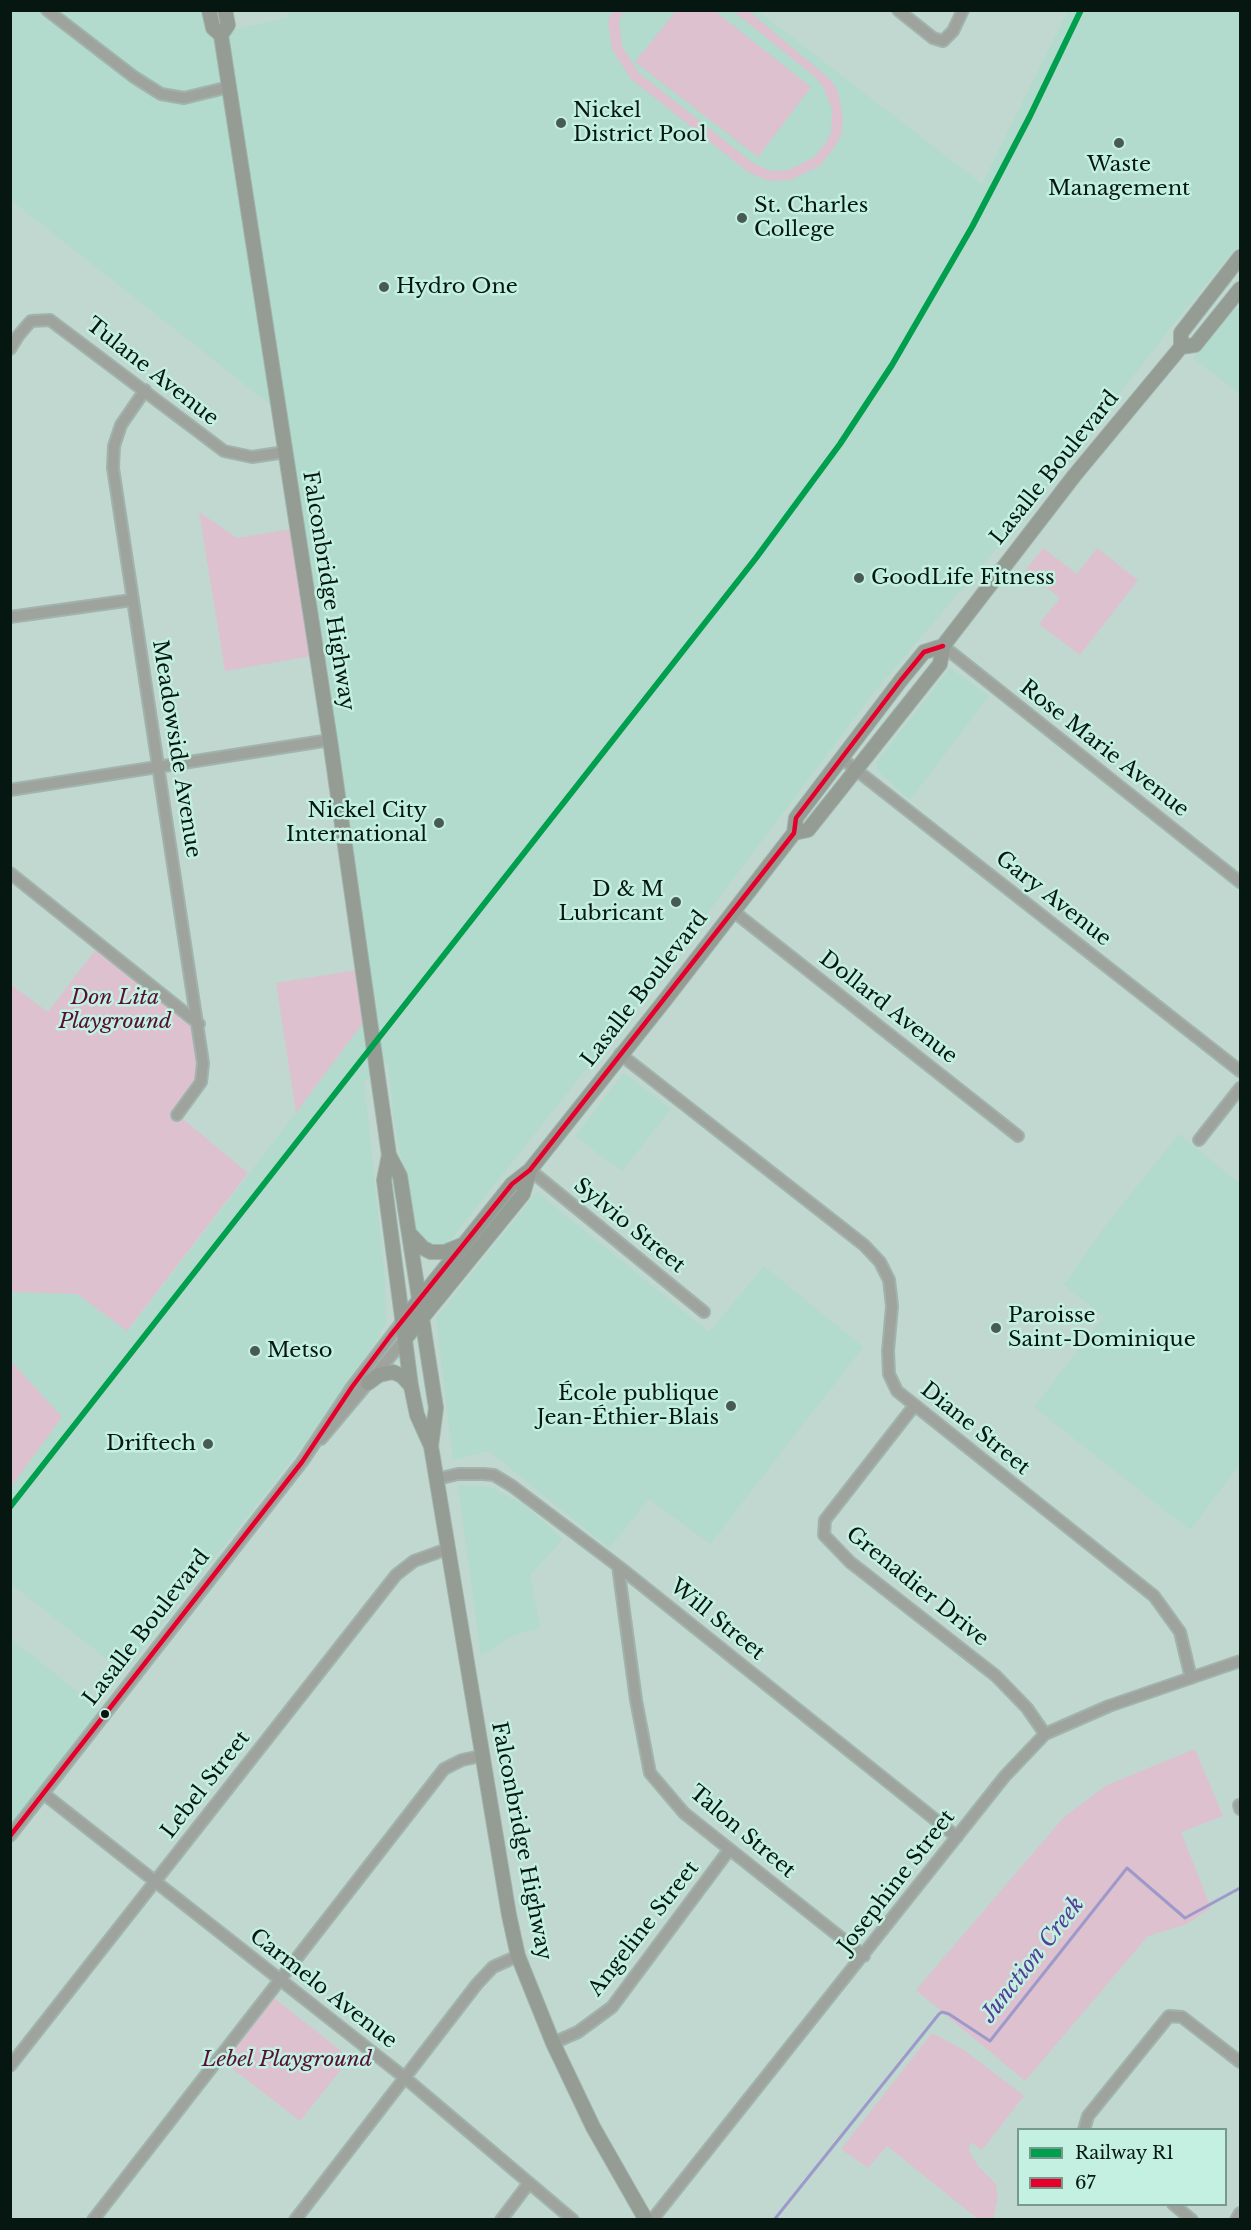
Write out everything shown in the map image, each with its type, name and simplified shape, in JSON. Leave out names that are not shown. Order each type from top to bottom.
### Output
[{"type":"main road","name":"Falconbridge Highway","points":[[209,10],[213,28],[221,35],[330,740],[389,1155],[384,1180],[411,1386],[417,1415],[431,1446],[481,1756],[518,1956],[553,2043],[593,2127],[646,2220]]},
{"type":"main road","name":"Falconbridge Highway","points":[[221,35],[228,25],[225,10]]},
{"type":"main road","name":"Lasalle Boulevard","points":[[794,833],[808,830],[940,664],[942,646],[1074,477],[1181,347],[1181,333],[1240,257]]},
{"type":"main road","name":"Lasalle Boulevard","points":[[1181,347],[1195,345],[1240,289]]},
{"type":"main road","name":"Lasalle Boulevard","points":[[404,1319],[512,1184],[530,1170],[794,833],[796,818],[924,652],[942,646]]},
{"type":"main road","name":"Falconbridge Highway","points":[[389,1155],[400,1176],[436,1408],[431,1446]]},
{"type":"main road","name":"Lasalle Boulevard","points":[[405,1339],[523,1194],[530,1170]]},
{"type":"main road","points":[[409,1233],[423,1248],[438,1253],[452,1250],[466,1242]]},
{"type":"main road","points":[[368,1383],[379,1375],[393,1372],[402,1376],[411,1386]]},
{"type":"street","points":[[47,10],[134,77],[161,94],[184,98],[229,87]]},
{"type":"street","points":[[898,10],[933,38],[943,41],[953,31],[963,10]]},
{"type":"street","points":[[1225,277],[1240,289]]},
{"type":"street","name":"Tulane Avenue","points":[[10,349],[31,321],[50,320],[224,451],[252,457],[285,452]]},
{"type":"street","name":"Meadowside Avenue","points":[[145,390],[121,425],[113,456],[115,488],[199,1024],[203,1073],[196,1091],[177,1115]]},
{"type":"street","points":[[10,617],[132,600]]},
{"type":"street","name":"Rose Marie Avenue","points":[[942,646],[1240,882]]},
{"type":"street","points":[[10,790],[330,740]]},
{"type":"street","name":"Gary Avenue","points":[[841,758],[1240,1071]]},
{"type":"street","points":[[10,873],[199,1024]]},
{"type":"street","name":"Dollard Avenue","points":[[733,911],[1018,1136]]},
{"type":"street","name":"Diane Street","points":[[620,1054],[864,1245],[880,1262],[889,1280],[892,1306],[888,1351],[889,1374],[897,1391],[1154,1596],[1180,1632],[1191,1678]]},
{"type":"street","points":[[1199,1140],[1240,1088]]},
{"type":"street","name":"Sylvio Street","points":[[530,1170],[704,1312]]},
{"type":"street","name":"Lasalle Boulevard","points":[[10,1836],[314,1445],[351,1386],[404,1319]]},
{"type":"street","name":"Lasalle Boulevard","points":[[314,1445],[332,1430],[405,1339]]},
{"type":"street","name":"Grenadier Drive","points":[[914,1406],[825,1520],[824,1535],[850,1562],[996,1676],[1028,1708],[1045,1734]]},
{"type":"street","name":"Will Street","points":[[437,1479],[458,1474],[494,1475],[512,1486],[618,1566],[957,1837]]},
{"type":"street","name":"Lebel Street","points":[[10,2066],[396,1575],[414,1561],[447,1550]]},
{"type":"street","name":"Talon Street","points":[[618,1566],[636,1700],[650,1773],[684,1813],[864,1956]]},
{"type":"street","name":"Josephine Street","points":[[652,2220],[1005,1776],[1045,1734],[1109,1706],[1240,1661]]},
{"type":"street","points":[[93,2220],[444,1769],[462,1760],[481,1756]]},
{"type":"street","name":"Carmelo Avenue","points":[[44,1794],[404,2077],[573,2220]]},
{"type":"street","name":"Angeline Street","points":[[553,2043],[578,2032],[612,2007],[729,1850]]},
{"type":"street","points":[[296,2220],[477,1984],[493,1967],[518,1956]]},
{"type":"street","points":[[1085,2128],[1088,2116],[1169,2016],[1182,2017],[1240,2062]]},
{"type":"street","points":[[501,2220],[529,2183]]},
{"type":"street","points":[[1174,2206],[1192,2220]]},
{"type":"street","points":[[1236,2220],[1240,2213]]},
{"type":"shaded area","points":[[287,10],[758,11],[982,184],[1068,11],[1240,11],[1240,243],[1168,331],[1032,507],[874,692],[661,975],[448,1243],[436,1247],[427,1246],[417,1234],[394,1123],[388,1061],[364,1082],[385,1280],[386,1324],[306,1442],[124,1672],[11,1584],[11,1487],[62,1417],[11,1361],[11,1292],[77,1294],[128,1331],[368,1016],[281,413],[11,200],[11,11],[208,11],[225,32],[288,17]]},
{"type":"shaded area","points":[[1236,307],[1240,310],[1240,394],[1193,358]]},
{"type":"shaded area","points":[[950,668],[989,696],[910,800],[879,772],[876,763]]},
{"type":"shaded area","points":[[624,1073],[671,1109],[622,1171],[575,1136]]},
{"type":"shaded area","points":[[1179,1134],[1240,1184],[1240,1464],[1190,1530],[1034,1407],[1104,1317],[1064,1285],[1106,1225]]},
{"type":"shaded area","points":[[537,1192],[709,1332],[764,1266],[863,1347],[710,1544],[649,1499],[609,1548],[489,1451],[453,1460],[436,1318]]},
{"type":"shaded area","points":[[458,1485],[490,1487],[523,1504],[563,1539],[530,1575],[540,1628],[514,1635],[481,1655]]},
{"type":"shaded area","points":[[11,1639],[106,1714],[11,1835]]},
{"type":"green space","points":[[612,11],[623,11],[619,22],[622,46],[638,72],[753,163],[771,171],[788,170],[813,158],[831,133],[832,109],[823,87],[815,77],[733,11],[749,11],[832,81],[838,92],[843,119],[841,136],[820,166],[790,180],[769,181],[748,172],[631,79],[612,49],[608,21]]},
{"type":"green space","points":[[676,11],[715,11],[811,87],[758,157],[635,62]]},
{"type":"green space","points":[[199,512],[237,538],[298,528],[318,655],[225,671]]},
{"type":"green space","points":[[1043,548],[1077,574],[1097,548],[1138,580],[1080,655],[1039,624],[1060,598],[1025,571]]},
{"type":"green space","name":"Don Lita Playground","points":[[100,944],[200,1024],[204,1073],[178,1115],[248,1173],[127,1331],[77,1294],[11,1292],[10,984],[48,1012]]},
{"type":"green space","points":[[362,969],[368,1016],[296,1113],[276,983]]},
{"type":"green space","points":[[11,1361],[62,1417],[11,1487]]},
{"type":"green space","points":[[1195,1749],[1223,1816],[1181,1832],[1211,1908],[1187,1924],[1148,1936],[1025,2081],[916,1990],[1064,1817],[1107,1785]]},
{"type":"green space","name":"Lebel Playground","points":[[274,1998],[350,2058],[300,2121],[224,2062]]},
{"type":"green space","points":[[932,2033],[964,2050],[1024,2096],[982,2150],[971,2142],[969,2151],[978,2166],[996,2184],[998,2198],[993,2219],[978,2219],[887,2146],[868,2168],[841,2149]]},
{"type":"waterway","name":"Junction Creek","points":[[774,2220],[939,2014],[942,2012],[949,2014],[990,2041],[1127,1868],[1185,1918],[1240,1888]]},
{"type":"rail line","name":"R1","points":[[10,1507],[756,558],[840,444],[892,365],[972,227],[1030,116],[1081,10]]},
{"type":"transit line","name":"67","points":[[10,1836],[302,1462],[352,1387],[390,1336],[512,1184],[530,1170],[794,833],[796,818],[901,680],[924,652],[943,646]]},
{"type":"place","name":"Nickel District Pool","points":[[561,123]]},
{"type":"place","name":"Waste Management","points":[[1119,143]]},
{"type":"place","name":"St. Charles College","points":[[742,218]]},
{"type":"place","name":"Hydro One","points":[[384,287]]},
{"type":"place","name":"GoodLife Fitness","points":[[859,578]]},
{"type":"place","name":"Nickel City International","points":[[439,823]]},
{"type":"place","name":"D & M Lubricant","points":[[676,902]]},
{"type":"place","name":"Paroisse Saint-Dominique","points":[[996,1328]]},
{"type":"place","name":"Metso","points":[[255,1351]]},
{"type":"place","name":"École publique Jean-Éthier-Blais","points":[[731,1406]]},
{"type":"place","name":"Driftech","points":[[208,1444]]}]
